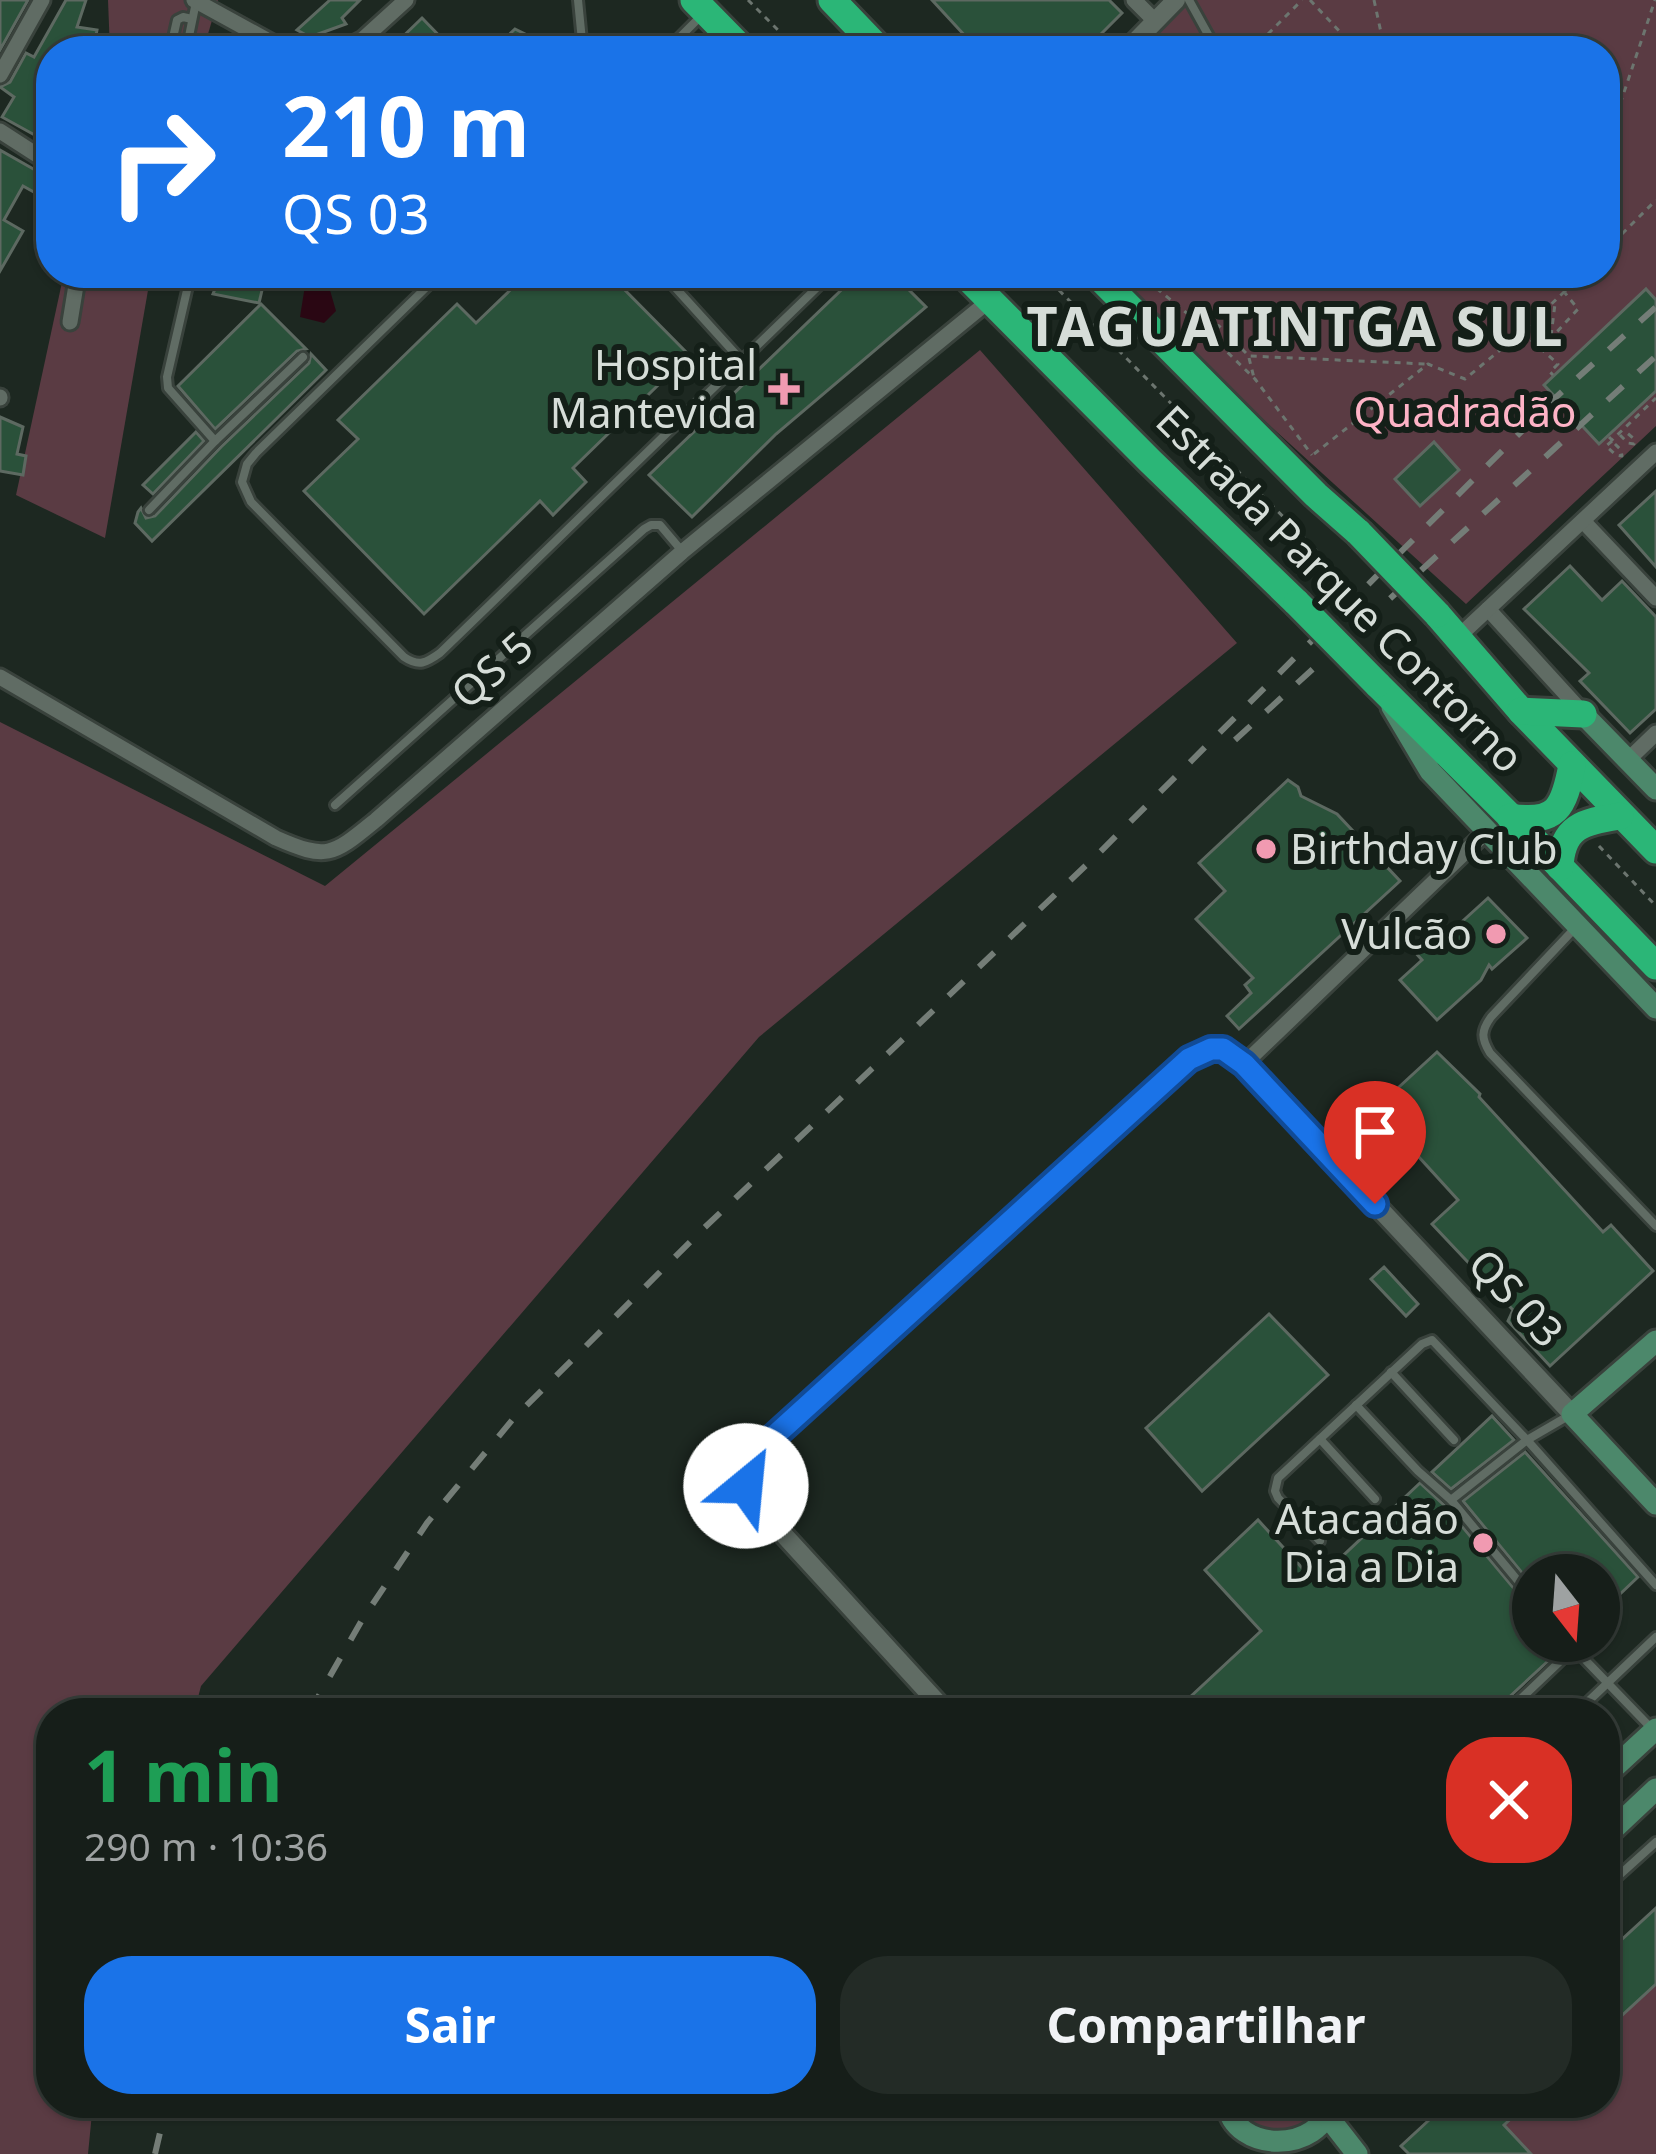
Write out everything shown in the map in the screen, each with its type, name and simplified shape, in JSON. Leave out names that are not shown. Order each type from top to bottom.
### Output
[{"type":"highway","points":[[832,0],[867,36]]},
{"type":"highway","points":[[700,6],[729,36]]},
{"type":"highway","name":"Estrada Parque Contorno","points":[[978,288],[1380,687],[1499,824],[1560,867],[1656,966]]},
{"type":"highway","name":"Estrada Parque Contorno","points":[[1110,288],[1359,533],[1656,850]]},
{"type":"highway","points":[[1521,711],[1583,713]]},
{"type":"highway","points":[[1499,824],[1550,817],[1567,791],[1572,765]]},
{"type":"highway","points":[[1560,867],[1565,839],[1579,826],[1620,816]]},
{"type":"main road","points":[[1583,713],[1656,789]]},
{"type":"main road","points":[[1499,824],[1578,925],[1656,1007]]},
{"type":"main road","points":[[1571,1414],[1655,1344]]},
{"type":"main road","name":"QS 03","points":[[1571,1414],[1656,1504]]},
{"type":"main road","points":[[1620,1762],[1655,1730]]},
{"type":"main road","points":[[1620,1821],[1656,1789]]},
{"type":"main road","points":[[1230,2118],[1243,2140],[1275,2153],[1294,2152],[1308,2144],[1327,2118]]},
{"type":"main road","points":[[1335,2118],[1357,2154]]},
{"type":"street","points":[[0,75],[42,0]]},
{"type":"street","points":[[195,0],[260,36]]},
{"type":"street","points":[[365,36],[406,0]]},
{"type":"street","points":[[1134,0],[1155,21]]},
{"type":"street","points":[[1140,36],[1176,0]]},
{"type":"street","points":[[0,131],[36,154]]},
{"type":"street","points":[[70,322],[76,288]]},
{"type":"street","name":"QS 5","points":[[0,677],[276,838],[316,853],[330,852],[376,820],[682,552],[990,300]]},
{"type":"street","points":[[1457,638],[1656,452]]},
{"type":"street","points":[[1583,521],[1656,598]]},
{"type":"street","points":[[1488,609],[1583,713]]},
{"type":"street","points":[[1628,760],[1656,733]]},
{"type":"street","points":[[933,1698],[752,1500],[744,1472],[749,1459],[1189,1059],[1223,1049],[1244,1064],[1499,824]]},
{"type":"street","name":"QS 03","points":[[1244,1064],[1571,1414]]},
{"type":"lane","points":[[189,36],[195,0]]},
{"type":"lane","points":[[578,0],[582,36]]},
{"type":"lane","points":[[1189,0],[1209,36]]},
{"type":"lane","points":[[677,36],[700,6]]},
{"type":"lane","points":[[173,36],[177,20],[192,19]]},
{"type":"lane","points":[[188,288],[168,388],[215,441]]},
{"type":"lane","points":[[426,288],[256,453],[242,482],[251,502],[414,663],[429,662],[440,653],[816,288]]},
{"type":"lane","points":[[676,288],[741,360]]},
{"type":"lane","points":[[149,510],[304,357]]},
{"type":"lane","points":[[335,805],[644,530],[660,525],[682,552]]},
{"type":"lane","points":[[1578,925],[1491,1017],[1482,1037],[1490,1053],[1656,1226]]},
{"type":"lane","points":[[1320,1540],[1275,1491],[1278,1478],[1422,1343],[1432,1340],[1656,1585]]},
{"type":"lane","points":[[1391,1372],[1454,1440]]},
{"type":"lane","points":[[1356,1405],[1451,1500],[1512,1574]]},
{"type":"lane","points":[[1451,1500],[1527,1440],[1571,1414]]},
{"type":"lane","points":[[1320,1439],[1376,1499]]},
{"type":"lane","points":[[1591,1698],[1656,1637]]},
{"type":"lane","points":[[1520,1698],[1554,1662]]},
{"type":"lane","points":[[1587,1662],[1655,1730]]},
{"type":"lane","points":[[1620,1874],[1656,1842]]},
{"type":"path","points":[[748,0],[784,36]]},
{"type":"path","points":[[1267,36],[1302,0]]},
{"type":"path","points":[[1310,0],[1344,36]]},
{"type":"path","points":[[1374,0],[1382,36]]},
{"type":"path","points":[[1620,104],[1655,0]]},
{"type":"path","points":[[1620,236],[1656,200]]},
{"type":"path","points":[[1057,288],[1324,559]]},
{"type":"path","points":[[1157,288],[1255,380],[1321,464]]},
{"type":"path","points":[[1541,349],[1578,309],[1561,288]]},
{"type":"path","points":[[1564,292],[1565,288]]},
{"type":"path","points":[[1249,356],[1428,364],[1465,379],[1568,288]]},
{"type":"path","points":[[1551,338],[1556,300]]},
{"type":"path","points":[[1190,315],[1220,326],[1249,356],[1255,380]]},
{"type":"path","points":[[1522,332],[1558,364],[1550,372],[1553,375]]},
{"type":"path","points":[[1312,456],[1428,364]]},
{"type":"path","points":[[1624,453],[1611,440],[1656,398]]},
{"type":"path","points":[[1618,434],[1634,444],[1624,429]]},
{"type":"path","points":[[1579,826],[1656,906]]},
{"type":"green space","points":[[108,0],[218,0],[207,36],[109,36]]},
{"type":"green space","name":"Quadradão","points":[[1182,0],[1656,0],[1656,426],[1466,604],[1118,288],[1620,288],[1620,36],[1145,36]]},
{"type":"green space","points":[[61,288],[148,288],[105,538],[16,495]]},
{"type":"green space","points":[[980,350],[1237,643],[759,1037],[201,1686],[198,1698],[36,1698],[36,2118],[92,2118],[88,2154],[0,2154],[0,722],[325,886]]},
{"type":"green space","points":[[1656,1972],[1656,2154],[1470,2154],[1437,2118],[1620,2118],[1620,2006]]},
{"type":"green space","points":[[1247,2118],[1310,2118],[1296,2130],[1275,2137]]},
{"type":"shaded area","points":[[305,288],[329,288],[336,311],[324,323],[300,317]]},
{"type":"building","points":[[0,0],[28,0],[0,50]]},
{"type":"building","points":[[66,0],[86,0],[77,27],[97,30],[96,36],[46,36]]},
{"type":"building","points":[[330,0],[360,0],[342,18],[346,24],[313,36],[297,30]]},
{"type":"building","points":[[932,0],[1109,0],[1122,13],[1099,36],[965,36]]},
{"type":"building","points":[[422,18],[439,36],[403,36]]},
{"type":"building","points":[[26,53],[34,57],[36,53],[36,136],[2,117],[14,97],[0,87],[10,82]]},
{"type":"building","points":[[0,150],[36,170],[36,193],[23,186],[4,220],[23,231],[0,271]]},
{"type":"building","points":[[210,288],[262,288],[259,303],[213,294],[215,289]]},
{"type":"building","points":[[512,288],[623,288],[689,355],[573,468],[586,482],[553,515],[540,501],[424,614],[304,491],[358,439],[338,420],[457,304],[476,323]]},
{"type":"building","name":"Hospital Mantevida","points":[[843,288],[907,288],[926,307],[776,434],[692,517],[649,475]]},
{"type":"building","points":[[1646,289],[1656,300],[1656,391],[1599,444],[1544,385]]},
{"type":"building","points":[[261,304],[306,349],[297,351],[215,429],[178,386]]},
{"type":"building","points":[[311,354],[326,370],[152,541],[135,523],[141,508],[146,518],[155,516],[309,363]]},
{"type":"building","points":[[0,417],[23,427],[17,454],[26,456],[23,475],[0,471]]},
{"type":"building","points":[[196,432],[204,441],[153,494],[143,485]]},
{"type":"building","points":[[1434,442],[1459,470],[1420,506],[1395,479]]},
{"type":"building","points":[[1656,491],[1656,567],[1619,525]]},
{"type":"building","points":[[1570,566],[1602,600],[1622,581],[1656,617],[1656,709],[1630,733],[1580,681],[1589,673],[1524,609]]},
{"type":"building","points":[[1288,780],[1301,796],[1337,814],[1400,881],[1239,1029],[1227,1016],[1251,993],[1245,985],[1253,978],[1196,919],[1225,891],[1199,863]]},
{"type":"building","points":[[1488,898],[1527,938],[1492,969],[1489,965],[1481,980],[1437,1020],[1400,980],[1422,960],[1413,950],[1425,940],[1433,948]]},
{"type":"building","points":[[1437,1052],[1603,1232],[1611,1225],[1653,1271],[1550,1366],[1508,1321],[1513,1310],[1432,1224],[1458,1200],[1417,1155],[1391,1180],[1348,1134]]},
{"type":"building","points":[[1384,1267],[1418,1304],[1406,1316],[1371,1279]]},
{"type":"building","points":[[1269,1314],[1328,1375],[1202,1491],[1146,1428]]},
{"type":"building","points":[[1492,1416],[1514,1440],[1451,1489],[1432,1472]]},
{"type":"building","points":[[1525,1452],[1617,1554],[1512,1554],[1512,1560],[1463,1501]]},
{"type":"building","name":"Atacadão Dia a Dia","points":[[1420,1483],[1512,1586],[1512,1662],[1547,1662],[1508,1698],[1189,1698],[1261,1631],[1205,1570],[1258,1520],[1315,1582]]},
{"type":"building","points":[[1620,1557],[1638,1577],[1620,1594]]},
{"type":"building","points":[[1656,1908],[1656,1984],[1620,2017],[1620,1941]]},
{"type":"building","points":[[1431,2118],[1512,2118],[1504,2125],[1531,2154],[1409,2154],[1401,2146]]},
{"type":"railway","points":[[318,1698],[362,1620],[427,1523],[513,1419],[702,1230],[1099,853],[1554,399],[1656,307]]},
{"type":"railway","points":[[1235,740],[1656,356]]},
{"type":"railway","points":[[155,2154],[163,2118]]},
{"type":"place","name":"Hospital Mantevida","points":[[784,389]]},
{"type":"place","name":"Birthday Club","points":[[1266,849]]},
{"type":"place","name":"Vulcão","points":[[1496,934]]},
{"type":"place","name":"Atacadão Dia a Dia","points":[[1483,1543]]},
{"type":"district","name":"TAGUATINTGA SUL","points":[[1296,327]]},
{"type":"route","points":[[746,1486],[749,1459],[1199,1053],[1223,1049],[1244,1064],[1375,1204]]}]
